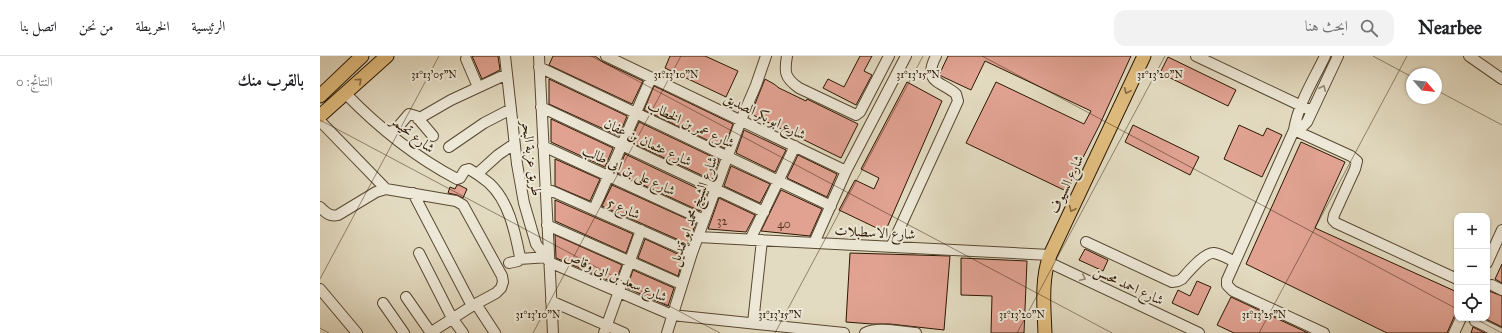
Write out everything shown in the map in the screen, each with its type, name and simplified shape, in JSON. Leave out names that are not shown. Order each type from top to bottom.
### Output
[{"type":"main road","points":[[320,96],[362,56]]},
{"type":"main road","points":[[320,116],[386,56]]},
{"type":"main road","name":"شارع السيوف","points":[[1045,333],[1044,277],[1049,258],[1144,56]]},
{"type":"street","name":"طريق عزبة البحر","points":[[505,56],[514,144],[524,203],[536,244],[549,260]]},
{"type":"street","name":"طريق عزبة البحر","points":[[539,56],[553,333]]},
{"type":"street","name":"شارع ابو بكر الصديق","points":[[606,56],[846,171]]},
{"type":"street","name":"شارع الشيخ محمد ابو قنديل","points":[[667,333],[681,284],[692,253],[766,56]]},
{"type":"street","points":[[787,56],[784,69],[788,78],[799,88],[856,115],[860,112],[889,56]]},
{"type":"street","points":[[814,243],[846,171],[906,56]]},
{"type":"street","points":[[891,247],[958,101],[954,92],[938,84],[931,74],[936,56]]},
{"type":"street","points":[[1196,56],[1312,111]]},
{"type":"street","points":[[1324,333],[1229,288],[1227,280],[1294,130],[1301,106],[1325,56]]},
{"type":"street","points":[[1294,130],[1305,124],[1338,56]]},
{"type":"street","points":[[1469,56],[1502,79]]},
{"type":"street","points":[[466,59],[478,88]]},
{"type":"street","name":"شارع عمر بن الخطاب","points":[[539,67],[831,206]]},
{"type":"street","points":[[418,119],[438,107],[507,74]]},
{"type":"street","points":[[594,209],[651,78]]},
{"type":"street","name":"شارع تحيمر","points":[[345,93],[367,115],[430,165],[457,179],[460,178],[467,169],[477,174]]},
{"type":"street","name":"شارع عثمان بن عفان","points":[[541,107],[764,212]]},
{"type":"street","points":[[449,147],[484,123],[511,110]]},
{"type":"street","points":[[391,135],[407,116],[412,114],[433,136]]},
{"type":"street","points":[[320,121],[386,190]]},
{"type":"street","points":[[1294,130],[1351,156],[1357,161],[1355,169],[1334,215],[1333,220],[1336,223],[1454,278]]},
{"type":"street","points":[[514,144],[498,155],[477,174],[490,184],[498,194],[513,226],[520,259]]},
{"type":"street","name":"شارع على بن ابى طالب","points":[[543,146],[704,220]]},
{"type":"street","points":[[750,240],[795,146]]},
{"type":"street","name":"شارع 5","points":[[545,188],[692,253]]},
{"type":"street","points":[[320,207],[326,214],[332,216],[338,215],[376,192],[386,190],[413,193],[456,201],[463,205],[502,276],[503,282],[501,288],[496,293],[452,318],[430,333],[406,297]]},
{"type":"street","points":[[413,193],[474,305],[495,333]]},
{"type":"street","points":[[547,225],[681,284]]},
{"type":"street","points":[[606,329],[641,230]]},
{"type":"street","points":[[1490,256],[1502,230]]},
{"type":"street","name":"شارع الاسطبلات","points":[[698,237],[891,247],[1049,258]]},
{"type":"street","points":[[754,323],[762,240]]},
{"type":"street","points":[[1086,242],[1172,282],[1182,279],[1204,256],[1211,253],[1215,253],[1235,262]]},
{"type":"street","points":[[419,253],[452,318],[462,333]]},
{"type":"street","name":"شارع احمد محسن","points":[[1049,258],[1199,333]]},
{"type":"street","points":[[509,263],[520,259],[549,260]]},
{"type":"street","name":"شارع سعد بن ابى وقاص","points":[[549,260],[672,315],[844,333]]},
{"type":"street","points":[[1492,285],[1502,290]]},
{"type":"street","points":[[320,289],[356,333]]},
{"type":"street","points":[[552,301],[606,329],[624,333]]},
{"type":"street","points":[[383,303],[404,333]]},
{"type":"street","points":[[1454,333],[1460,321]]},
{"type":"street","points":[[1475,321],[1500,333]]},
{"type":"street","points":[[866,333],[870,330],[879,330],[916,333]]},
{"type":"building","points":[[472,56],[498,56],[500,70],[482,79]]},
{"type":"building","points":[[553,56],[595,56],[603,62],[643,81],[632,104],[549,65]]},
{"type":"building","points":[[670,56],[705,56],[738,71],[726,97],[665,68]]},
{"type":"building","points":[[860,56],[872,56],[864,71],[872,75],[856,105],[823,88],[828,79],[844,87]]},
{"type":"building","points":[[948,56],[1131,56],[1100,124],[1066,191],[966,143],[996,82],[1084,124],[1091,111],[985,61],[971,90],[939,75]]},
{"type":"building","points":[[1168,57],[1236,90],[1228,106],[1160,73]]},
{"type":"building","points":[[549,79],[627,116],[619,136],[549,104]]},
{"type":"building","points":[[765,79],[779,88],[806,101],[807,99],[858,124],[841,158],[751,114]]},
{"type":"building","points":[[907,82],[942,101],[885,232],[839,210],[855,180],[874,189],[879,178],[861,169]]},
{"type":"building","points":[[654,86],[733,124],[724,148],[644,110]]},
{"type":"building","points":[[551,119],[613,148],[605,167],[551,142]]},
{"type":"building","points":[[639,122],[719,160],[712,180],[630,142]]},
{"type":"building","points":[[1133,125],[1199,157],[1190,175],[1125,142]]},
{"type":"building","points":[[1239,125],[1263,136],[1267,128],[1282,135],[1262,177],[1224,159]]},
{"type":"building","points":[[744,130],[786,150],[775,172],[736,153]]},
{"type":"building","points":[[1301,142],[1345,162],[1315,228],[1454,291],[1454,317],[1447,333],[1387,333],[1246,264]]},
{"type":"building","points":[[625,154],[707,193],[700,211],[617,173]]},
{"type":"building","points":[[798,155],[837,174],[827,197],[787,178]]},
{"type":"building","points":[[555,159],[600,179],[590,201],[555,186]]},
{"type":"building","points":[[731,166],[770,184],[760,203],[724,186]]},
{"type":"building","points":[[457,185],[467,189],[463,198],[448,193],[450,187],[455,189]]},
{"type":"building","points":[[612,185],[696,223],[688,244],[602,206]]},
{"type":"building","points":[[781,190],[822,209],[810,236],[761,231]]},
{"type":"building","points":[[719,198],[755,215],[746,232],[708,229]]},
{"type":"building","points":[[555,200],[633,234],[626,253],[555,221]]},
{"type":"building","points":[[555,235],[622,265],[615,283],[556,258]]},
{"type":"building","points":[[645,239],[684,257],[678,276],[638,258]]},
{"type":"building","points":[[1085,249],[1108,260],[1103,271],[1079,260]]},
{"type":"building","points":[[850,253],[950,256],[944,330],[890,324],[846,322]]},
{"type":"building","points":[[961,258],[1027,261],[1024,333],[991,333],[992,296],[961,295]]},
{"type":"building","points":[[1502,264],[1502,283],[1495,279]]},
{"type":"building","points":[[633,270],[674,288],[668,306],[627,288]]},
{"type":"building","points":[[1197,281],[1211,287],[1198,315],[1172,303],[1178,290],[1190,296]]},
{"type":"building","points":[[1490,291],[1502,296],[1502,327],[1490,321]]},
{"type":"building","points":[[1231,297],[1308,333],[1234,333],[1217,325]]},
{"type":"building","points":[[1473,327],[1485,333],[1471,333]]}]
